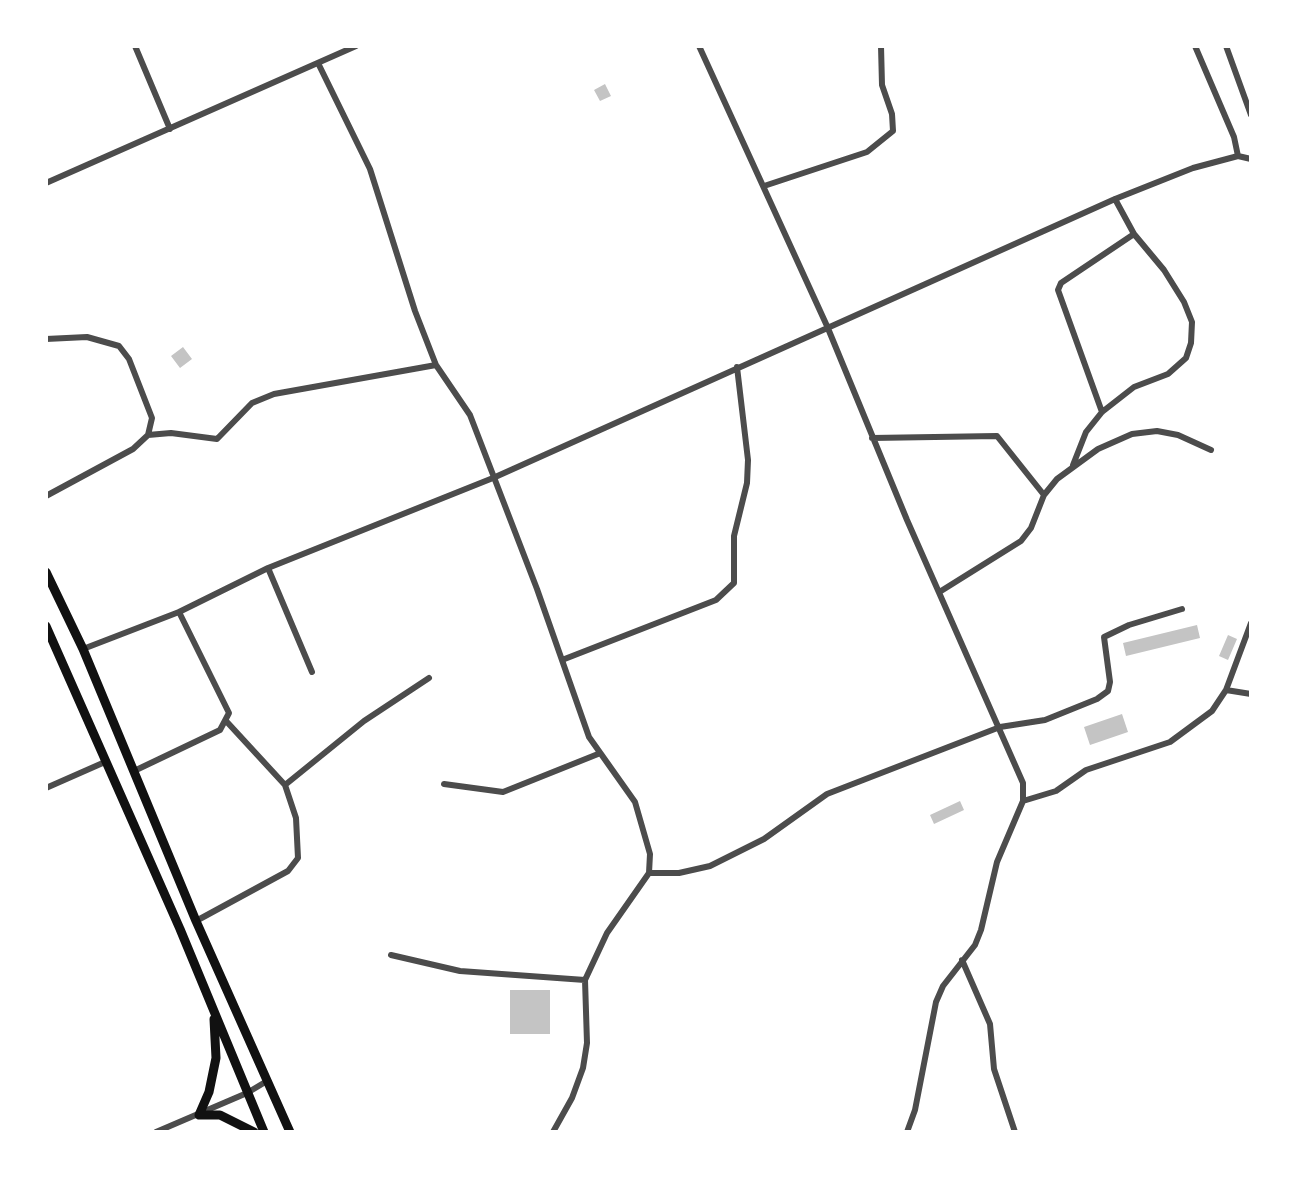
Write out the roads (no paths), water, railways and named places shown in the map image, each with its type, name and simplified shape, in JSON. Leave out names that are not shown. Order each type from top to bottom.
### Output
[{"type":"main road","points":[[46,572],[83,649],[196,921],[290,1132]]},
{"type":"main road","points":[[46,626],[264,1132]]},
{"type":"main road","points":[[214,1012],[216,1058],[209,1092],[199,1115],[220,1115],[254,1132]]},
{"type":"street","points":[[135,46],[170,129]]},
{"type":"street","points":[[46,183],[356,46]]},
{"type":"street","points":[[699,46],[827,326],[872,438],[1023,783],[1023,801],[997,862],[981,930],[943,986],[936,1002],[915,1110],[907,1132]]},
{"type":"street","points":[[764,186],[867,152],[893,131],[879,63],[881,46]]},
{"type":"street","points":[[1195,46],[1234,137],[1238,156]]},
{"type":"street","points":[[1226,46],[1251,115]]},
{"type":"street","points":[[318,63],[370,169],[436,365],[470,415],[598,754],[618,775],[635,802],[650,854],[649,873],[607,933],[585,980],[587,1043],[583,1068],[572,1098],[553,1132]]},
{"type":"street","points":[[83,649],[179,612],[268,568],[493,478],[1115,199],[1193,168],[1238,156],[1251,159]]},
{"type":"street","points":[[1073,465],[1086,432],[1102,412],[1134,387],[1168,374],[1186,358],[1191,343],[1192,322],[1184,302],[1164,270],[1134,234],[1115,199]]},
{"type":"street","points":[[1102,412],[1058,290],[1061,283],[1134,234]]},
{"type":"street","points":[[46,339],[87,337],[119,346],[129,359],[152,418],[148,435],[133,449],[46,496]]},
{"type":"street","points":[[148,435],[181,434],[217,439],[252,403],[274,394],[436,365]]},
{"type":"street","points":[[562,660],[716,600],[734,583],[734,536],[747,483],[748,460],[737,367]]},
{"type":"street","points":[[941,591],[1021,541],[1031,528],[1044,495],[1073,465],[1132,434],[1157,431],[1178,435],[1211,450]]},
{"type":"street","points":[[872,438],[997,436],[1044,495]]},
{"type":"street","points":[[268,568],[312,672]]},
{"type":"street","points":[[649,873],[679,873],[710,866],[764,839],[827,794],[1000,727],[1045,720],[1097,699],[1108,691],[1110,682],[1104,637],[1129,625],[1182,609]]},
{"type":"street","points":[[134,771],[220,730],[227,722],[229,713],[179,612]]},
{"type":"street","points":[[1023,801],[1062,788],[1086,770],[1170,742],[1212,711],[1226,690],[1251,623]]},
{"type":"street","points":[[285,785],[364,721],[429,678]]},
{"type":"street","points":[[1226,690],[1251,694]]},
{"type":"street","points":[[196,921],[295,866],[296,818],[285,785],[227,722]]},
{"type":"street","points":[[444,784],[503,792],[598,754]]},
{"type":"street","points":[[46,788],[105,762]]},
{"type":"street","points":[[391,955],[460,971],[585,980]]},
{"type":"street","points":[[962,960],[990,1024],[994,1069],[1015,1132]]},
{"type":"street","points":[[156,1132],[247,1093],[267,1081]]}]
